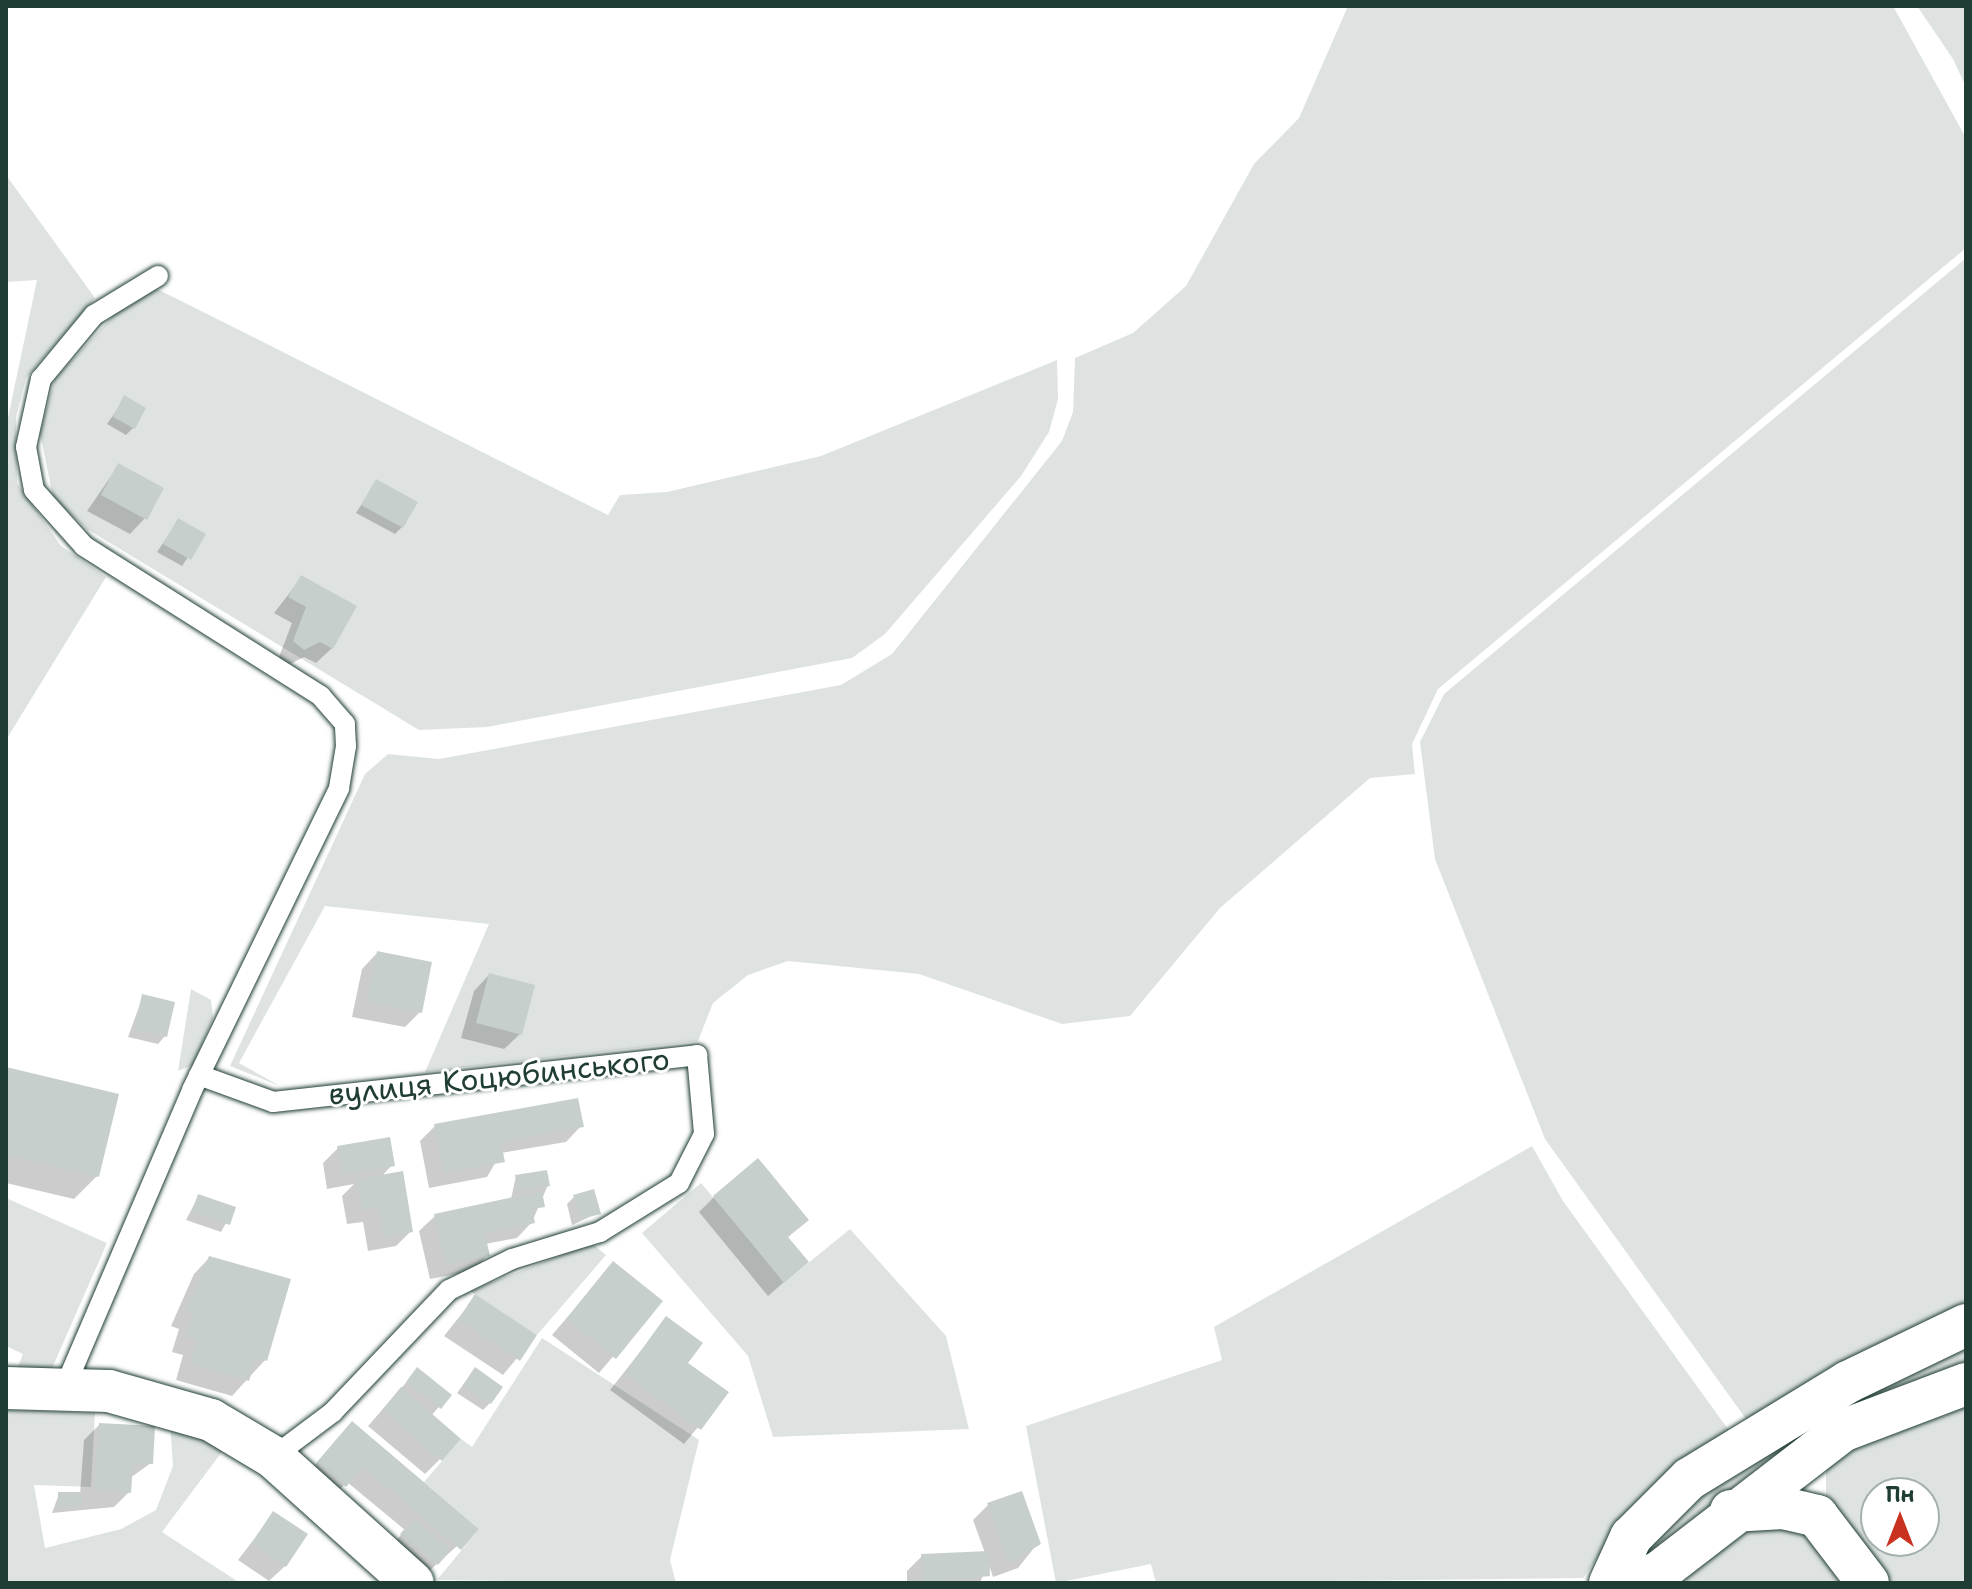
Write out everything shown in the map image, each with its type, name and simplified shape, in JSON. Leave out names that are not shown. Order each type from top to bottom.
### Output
[{"type":"street","points":[[1610,1583],[1631,1537],[1689,1479],[1848,1382],[1966,1325]]},
{"type":"street","points":[[1646,1579],[1731,1511],[1815,1450],[1867,1418],[1966,1384]]},
{"type":"street","points":[[6,1388],[64,1389],[175,1405],[273,1457],[413,1583]]},
{"type":"street","points":[[1815,1450],[1807,1479],[1817,1516],[1868,1583]]},
{"type":"street","points":[[1731,1511],[1783,1508],[1817,1516]]},
{"type":"lane","points":[[64,1389],[199,1075],[339,788],[346,746],[345,724],[321,696],[84,546],[34,490],[26,447],[41,379],[94,315],[158,276]]},
{"type":"lane","name":"вулиця Коцюбинського","points":[[199,1075],[273,1102],[697,1055],[704,1134],[679,1183],[600,1232],[512,1259],[449,1290],[333,1412],[273,1457]]},
{"type":"shaded area","points":[[1348,6],[1893,6],[1966,138],[1966,248],[1438,689],[1412,744],[1415,774],[1370,778],[1220,908],[1130,1016],[1062,1024],[919,974],[788,961],[748,975],[713,1003],[698,1041],[425,1072],[489,924],[325,906],[239,1063],[280,1086],[230,1066],[365,774],[388,754],[439,759],[841,685],[892,654],[1062,441],[1073,412],[1075,358],[1133,333],[1186,286],[1254,164],[1299,118]]},
{"type":"shaded area","points":[[1917,6],[1966,6],[1966,87],[1953,59]]},
{"type":"shaded area","points":[[6,175],[95,298],[26,378],[16,417],[17,483],[61,546],[106,577],[6,740],[6,427],[37,280],[6,282]]},
{"type":"shaded area","points":[[1966,258],[1966,1311],[1751,1426],[1545,1139],[1435,859],[1420,742],[1444,694]]},
{"type":"shaded area","points":[[157,289],[608,515],[620,495],[667,492],[821,456],[1057,360],[1058,399],[1049,432],[1021,476],[885,634],[852,658],[487,727],[419,730],[87,529],[53,497],[40,433],[55,379],[119,309]]},
{"type":"shaded area","points":[[191,989],[211,1000],[213,1018],[193,1065],[178,1071]]},
{"type":"shaded area","points":[[1532,1146],[1563,1201],[1733,1436],[1618,1528],[1583,1578],[1156,1583],[1151,1564],[1056,1583],[1026,1426],[1222,1360],[1214,1327]]},
{"type":"shaded area","points":[[701,1183],[785,1282],[850,1229],[946,1336],[969,1429],[773,1437],[748,1356],[642,1233]]},
{"type":"shaded area","points":[[6,1198],[107,1243],[50,1373],[16,1372],[23,1354],[6,1346]]},
{"type":"shaded area","points":[[592,1243],[606,1255],[537,1335],[470,1291]]},
{"type":"shaded area","points":[[1966,1332],[1966,1375],[1660,1557],[1627,1557],[1655,1518]]},
{"type":"shaded area","points":[[542,1338],[699,1440],[670,1560],[676,1583],[437,1580],[479,1529],[424,1482],[461,1439],[472,1447]]},
{"type":"shaded area","points":[[1966,1394],[1966,1583],[1876,1583],[1826,1506],[1826,1466],[1833,1453]]},
{"type":"shaded area","points":[[6,1410],[95,1413],[91,1487],[34,1485],[45,1548],[121,1529],[156,1510],[173,1466],[170,1423],[224,1449],[162,1532],[240,1583],[6,1583]]},
{"type":"shaded area","points":[[1761,1526],[1809,1533],[1848,1583],[1678,1583],[1732,1534]]},
{"type":"building","points":[[124,395],[146,408],[135,429],[113,417]]},
{"type":"building","points":[[118,463],[164,488],[147,520],[101,495]]},
{"type":"building","points":[[376,479],[418,502],[403,528],[361,505]]},
{"type":"building","points":[[178,518],[206,534],[191,560],[163,544]]},
{"type":"building","points":[[301,575],[357,606],[333,649],[320,642],[304,650],[293,641],[306,607],[288,597]]},
{"type":"building","points":[[377,951],[432,962],[422,1013],[366,1002]]},
{"type":"building","points":[[489,973],[535,985],[522,1035],[476,1023]]},
{"type":"building","points":[[142,994],[175,1002],[167,1037],[134,1030]]},
{"type":"building","points":[[6,1067],[119,1094],[99,1177],[6,1155]]},
{"type":"building","points":[[578,1098],[584,1127],[501,1142],[505,1162],[444,1173],[434,1124]]},
{"type":"building","points":[[390,1137],[395,1166],[342,1175],[337,1146]]},
{"type":"building","points":[[758,1158],[809,1220],[788,1237],[809,1262],[784,1283],[713,1196]]},
{"type":"building","points":[[547,1170],[550,1186],[518,1191],[515,1175]]},
{"type":"building","points":[[403,1171],[413,1232],[383,1237],[378,1207],[362,1210],[357,1179]]},
{"type":"building","points":[[594,1189],[601,1214],[579,1219],[573,1195]]},
{"type":"building","points":[[542,1191],[545,1207],[532,1209],[535,1223],[485,1234],[490,1256],[445,1265],[434,1214]]},
{"type":"building","points":[[198,1194],[236,1207],[230,1225],[192,1212]]},
{"type":"building","points":[[209,1256],[291,1279],[267,1361],[256,1358],[249,1381],[190,1364],[197,1340],[186,1337],[193,1314],[185,1311]]},
{"type":"building","points":[[613,1261],[663,1301],[616,1359],[566,1319]]},
{"type":"building","points":[[475,1294],[537,1335],[520,1361],[458,1320]]},
{"type":"building","points":[[666,1316],[703,1343],[688,1363],[729,1392],[701,1430],[624,1374]]},
{"type":"building","points":[[417,1367],[452,1395],[441,1409],[406,1382]]},
{"type":"building","points":[[475,1367],[503,1387],[491,1404],[463,1385]]},
{"type":"building","points":[[401,1387],[461,1439],[442,1461],[382,1410]]},
{"type":"building","points":[[352,1421],[479,1529],[461,1550],[363,1467],[346,1487],[317,1462]]},
{"type":"building","points":[[99,1423],[155,1426],[153,1464],[133,1463],[131,1493],[94,1490]]},
{"type":"building","points":[[1022,1491],[1041,1544],[1009,1563],[987,1503]]},
{"type":"building","points":[[58,1492],[82,1492],[82,1506],[58,1506]]},
{"type":"building","points":[[273,1511],[308,1534],[286,1567],[251,1544]]},
{"type":"building","points":[[414,1518],[451,1550],[438,1565],[400,1534]]},
{"type":"building","points":[[989,1551],[990,1576],[923,1583],[921,1554]]}]
